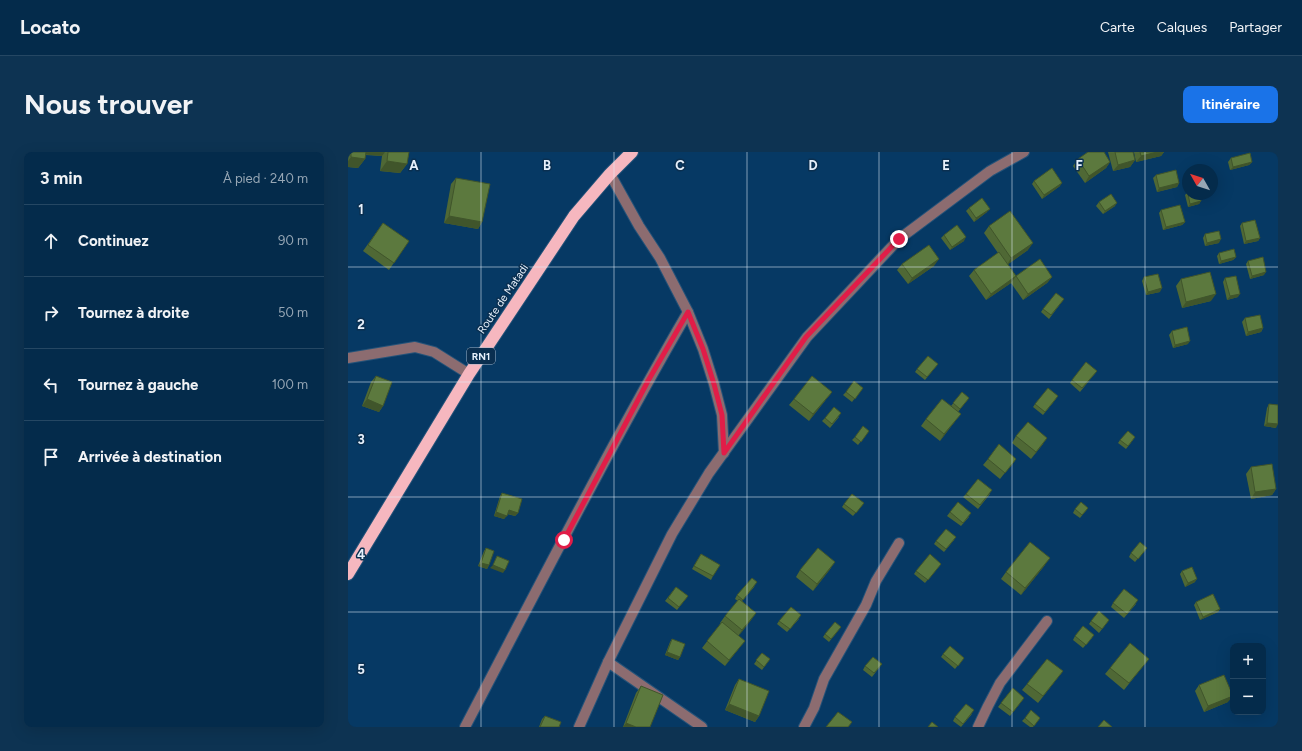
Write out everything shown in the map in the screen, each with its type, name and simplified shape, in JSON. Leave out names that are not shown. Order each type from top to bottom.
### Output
[{"type":"highway","name":"Route de Matadi","points":[[348,574],[469,374],[574,216],[610,174],[632,152]]},
{"type":"street","points":[[579,727],[608,662],[672,534],[709,473],[806,337],[899,239],[990,171],[1024,152]]},
{"type":"street","points":[[610,174],[639,226],[660,258],[688,312],[703,349],[722,415],[724,453]]},
{"type":"street","points":[[465,727],[648,381],[688,312]]},
{"type":"street","points":[[348,358],[414,348],[434,352],[469,374]]},
{"type":"street","points":[[804,727],[814,708],[824,679],[866,605],[876,581],[899,542]]},
{"type":"street","points":[[978,727],[1000,683],[1047,621]]},
{"type":"street","points":[[608,662],[625,672],[633,680],[702,727]]},
{"type":"building","points":[[351,152],[366,152],[365,159],[351,157]]},
{"type":"building","points":[[388,152],[409,152],[407,164],[387,161]]},
{"type":"building","points":[[1088,152],[1104,152],[1110,162],[1089,176],[1078,159]]},
{"type":"building","points":[[1115,152],[1133,152],[1135,160],[1118,165]]},
{"type":"building","points":[[1140,152],[1157,152],[1141,156]]},
{"type":"building","points":[[1250,153],[1252,162],[1233,167],[1231,158]]},
{"type":"building","points":[[1052,168],[1062,183],[1044,195],[1034,181]]},
{"type":"building","points":[[1176,170],[1179,183],[1159,188],[1156,175]]},
{"type":"building","points":[[456,178],[490,184],[482,222],[449,216]]},
{"type":"building","points":[[1111,194],[1117,203],[1105,211],[1099,202]]},
{"type":"building","points":[[982,198],[990,209],[976,218],[969,208]]},
{"type":"building","points":[[1189,200],[1201,200],[1201,201],[1190,204]]},
{"type":"building","points":[[1180,205],[1185,222],[1166,227],[1161,210]]},
{"type":"building","points":[[1010,211],[1033,243],[1011,258],[989,226]]},
{"type":"building","points":[[1255,220],[1260,238],[1246,241],[1242,223]]},
{"type":"building","points":[[383,223],[409,241],[394,263],[368,245]]},
{"type":"building","points":[[957,225],[966,237],[952,247],[944,235]]},
{"type":"building","points":[[1219,231],[1221,239],[1207,243],[1205,234]]},
{"type":"building","points":[[929,245],[939,259],[912,278],[902,264]]},
{"type":"building","points":[[1234,249],[1236,257],[1221,261],[1219,253]]},
{"type":"building","points":[[999,252],[1016,276],[991,294],[974,270]]},
{"type":"building","points":[[1263,257],[1266,272],[1252,276],[1248,261]]},
{"type":"building","points":[[1040,259],[1052,277],[1028,294],[1016,276]]},
{"type":"building","points":[[1210,272],[1216,294],[1186,302],[1181,279]]},
{"type":"building","points":[[1158,274],[1162,288],[1148,292],[1144,277]]},
{"type":"building","points":[[1236,276],[1240,294],[1230,296],[1225,278]]},
{"type":"building","points":[[1056,293],[1064,299],[1051,315],[1043,309]]},
{"type":"building","points":[[1260,315],[1263,328],[1248,332],[1245,318]]},
{"type":"building","points":[[1187,327],[1190,341],[1175,345],[1172,331]]},
{"type":"building","points":[[928,356],[938,364],[927,377],[917,369]]},
{"type":"building","points":[[1086,362],[1097,371],[1082,388],[1072,380]]},
{"type":"building","points":[[376,376],[392,382],[383,406],[367,399]]},
{"type":"building","points":[[812,376],[832,392],[813,414],[794,399]]},
{"type":"building","points":[[854,381],[863,388],[855,399],[846,392]]},
{"type":"building","points":[[1048,388],[1058,396],[1045,412],[1035,404]]},
{"type":"building","points":[[962,392],[969,398],[960,409],[953,403]]},
{"type":"building","points":[[942,399],[961,414],[944,434],[926,419]]},
{"type":"building","points":[[1269,404],[1278,405],[1278,424],[1267,423]]},
{"type":"building","points":[[834,407],[841,413],[832,424],[825,418]]},
{"type":"building","points":[[1028,422],[1047,438],[1036,452],[1016,436]]},
{"type":"building","points":[[863,426],[869,431],[861,442],[855,437]]},
{"type":"building","points":[[1128,431],[1135,437],[1128,446],[1120,440]]},
{"type":"building","points":[[999,444],[1016,459],[1005,473],[988,459]]},
{"type":"building","points":[[1272,464],[1276,489],[1255,492],[1251,467]]},
{"type":"building","points":[[978,479],[992,490],[980,505],[966,494]]},
{"type":"building","points":[[502,493],[522,499],[518,513],[509,510],[507,516],[496,512]]},
{"type":"building","points":[[852,494],[864,503],[856,513],[844,504]]},
{"type":"building","points":[[958,502],[971,513],[963,523],[950,512]]},
{"type":"building","points":[[1081,502],[1088,508],[1082,515],[1075,509]]},
{"type":"building","points":[[946,529],[956,537],[946,549],[936,541]]},
{"type":"building","points":[[1030,542],[1050,558],[1025,588],[1006,572]]},
{"type":"building","points":[[1140,542],[1147,548],[1138,559],[1131,553]]},
{"type":"building","points":[[486,548],[494,551],[489,565],[481,563]]},
{"type":"building","points":[[818,548],[835,562],[817,584],[800,570]]},
{"type":"building","points":[[701,554],[720,565],[713,576],[694,566]]},
{"type":"building","points":[[930,554],[941,564],[928,580],[916,571]]},
{"type":"building","points":[[497,556],[509,561],[505,570],[493,565]]},
{"type":"building","points":[[1192,567],[1197,579],[1188,583],[1182,571]]},
{"type":"building","points":[[752,578],[757,582],[743,600],[737,595]]},
{"type":"building","points":[[676,587],[688,596],[679,607],[668,598]]},
{"type":"building","points":[[1124,589],[1138,600],[1127,614],[1113,603]]},
{"type":"building","points":[[1213,594],[1220,609],[1203,617],[1196,602]]},
{"type":"building","points":[[739,599],[756,613],[742,630],[725,616]]},
{"type":"building","points":[[791,607],[801,615],[790,629],[779,621]]},
{"type":"building","points":[[1099,611],[1109,620],[1102,629],[1091,621]]},
{"type":"building","points":[[722,622],[745,641],[729,660],[707,641]]},
{"type":"building","points":[[835,622],[841,627],[831,639],[825,634]]},
{"type":"building","points":[[1083,626],[1094,635],[1086,645],[1075,636]]},
{"type":"building","points":[[672,639],[685,644],[680,657],[667,652]]},
{"type":"building","points":[[1130,643],[1149,659],[1129,683],[1110,668]]},
{"type":"building","points":[[950,646],[964,658],[958,666],[943,654]]},
{"type":"building","points":[[762,653],[770,659],[764,667],[756,660]]},
{"type":"building","points":[[873,657],[882,664],[874,673],[865,666]]},
{"type":"building","points":[[1047,659],[1063,671],[1043,696],[1027,684]]},
{"type":"building","points":[[1224,675],[1230,689],[1230,697],[1208,706],[1199,685]]},
{"type":"building","points":[[739,679],[769,691],[759,716],[729,704]]},
{"type":"building","points":[[641,686],[663,695],[650,727],[636,727],[626,723]]},
{"type":"building","points":[[1013,688],[1024,698],[1013,712],[1001,703]]},
{"type":"building","points":[[966,704],[974,710],[963,724],[955,717]]},
{"type":"building","points":[[1031,710],[1040,718],[1034,726],[1025,718]]},
{"type":"building","points":[[838,712],[852,722],[848,727],[826,727]]},
{"type":"building","points":[[545,716],[561,722],[559,727],[540,727]]},
{"type":"building","points":[[1104,720],[1112,727],[1098,727]]},
{"type":"building","points":[[932,722],[938,727],[928,727]]},
{"type":"route","points":[[564,540],[613,445],[688,312],[703,349],[722,415],[724,453],[806,337],[899,239]]}]
